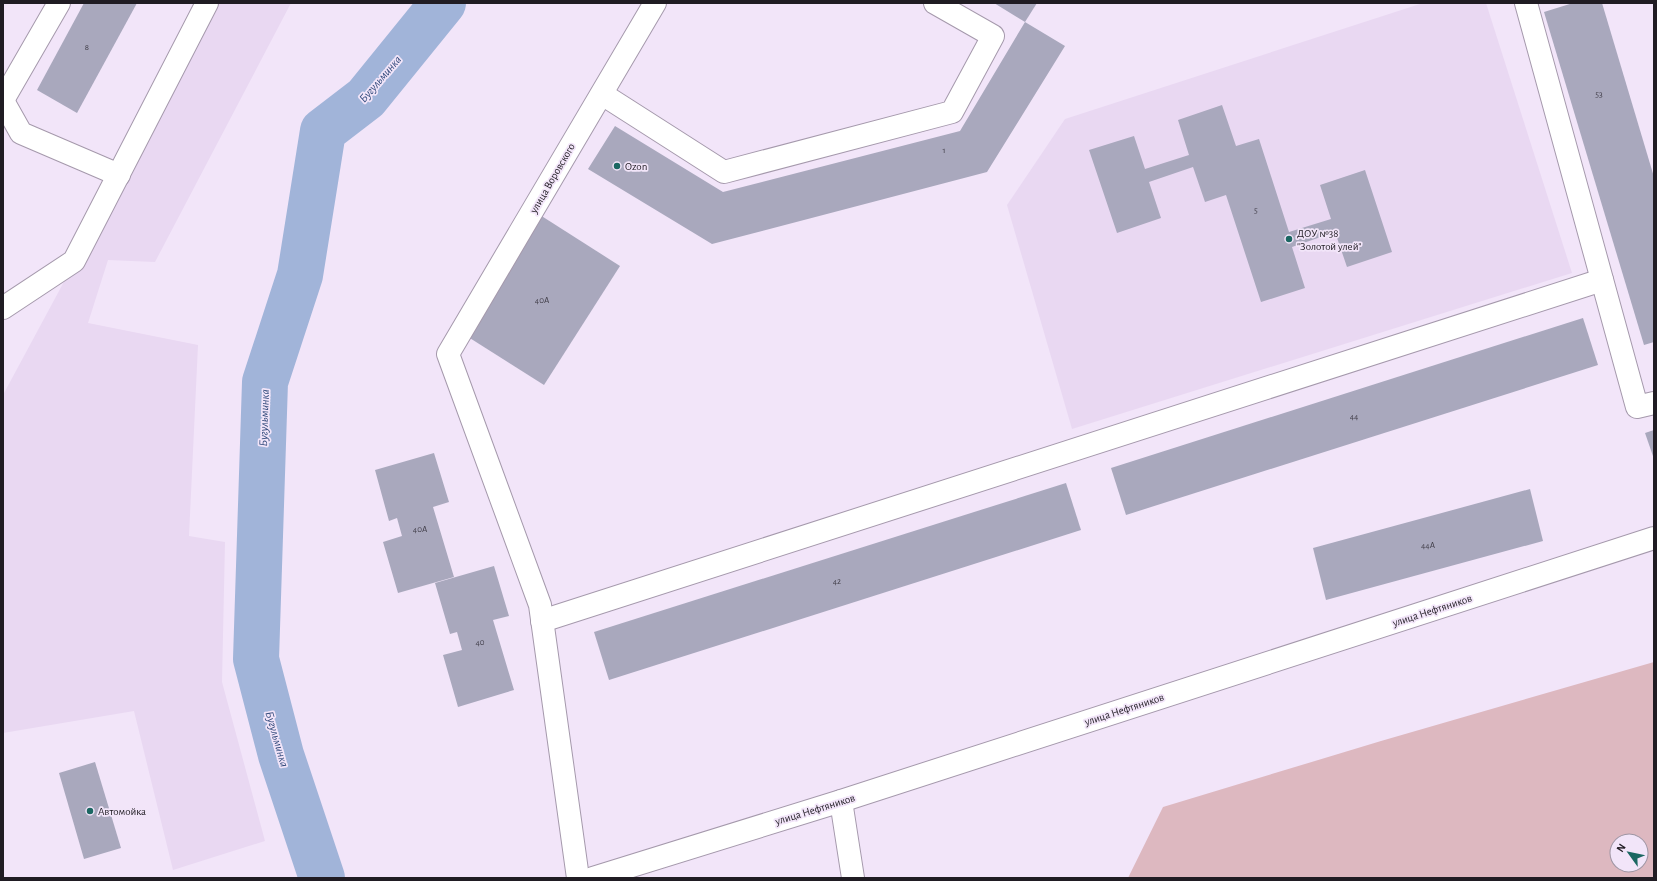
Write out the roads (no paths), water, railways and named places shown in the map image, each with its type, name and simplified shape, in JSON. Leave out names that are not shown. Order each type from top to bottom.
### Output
[{"type":"main road","points":[[59,3],[3,100],[21,134],[119,175]]},
{"type":"main road","points":[[3,308],[74,261],[207,3]]},
{"type":"main road","name":"улица Воровского","points":[[542,621],[540,605],[448,354],[655,3]]},
{"type":"main road","points":[[602,94],[724,172],[952,112],[993,36],[935,3]]},
{"type":"main road","points":[[1526,3],[1637,407],[1654,403]]},
{"type":"main road","points":[[578,878],[542,621],[1602,280]]},
{"type":"main road","name":"улица Нефтяников","points":[[593,878],[841,801],[1654,538]]},
{"type":"main road","points":[[841,801],[853,878]]},
{"type":"waterway","name":"Бугульминка","points":[[322,878],[281,755],[256,659],[265,382],[300,275],[323,131],[366,98],[443,3]]},
{"type":"place","name":"Ozon","points":[[617,166]]},
{"type":"place","name":"ДОУ №38 \"Золотой улей\"","points":[[1289,239]]},
{"type":"place","name":"Автомойка","points":[[90,811]]}]
